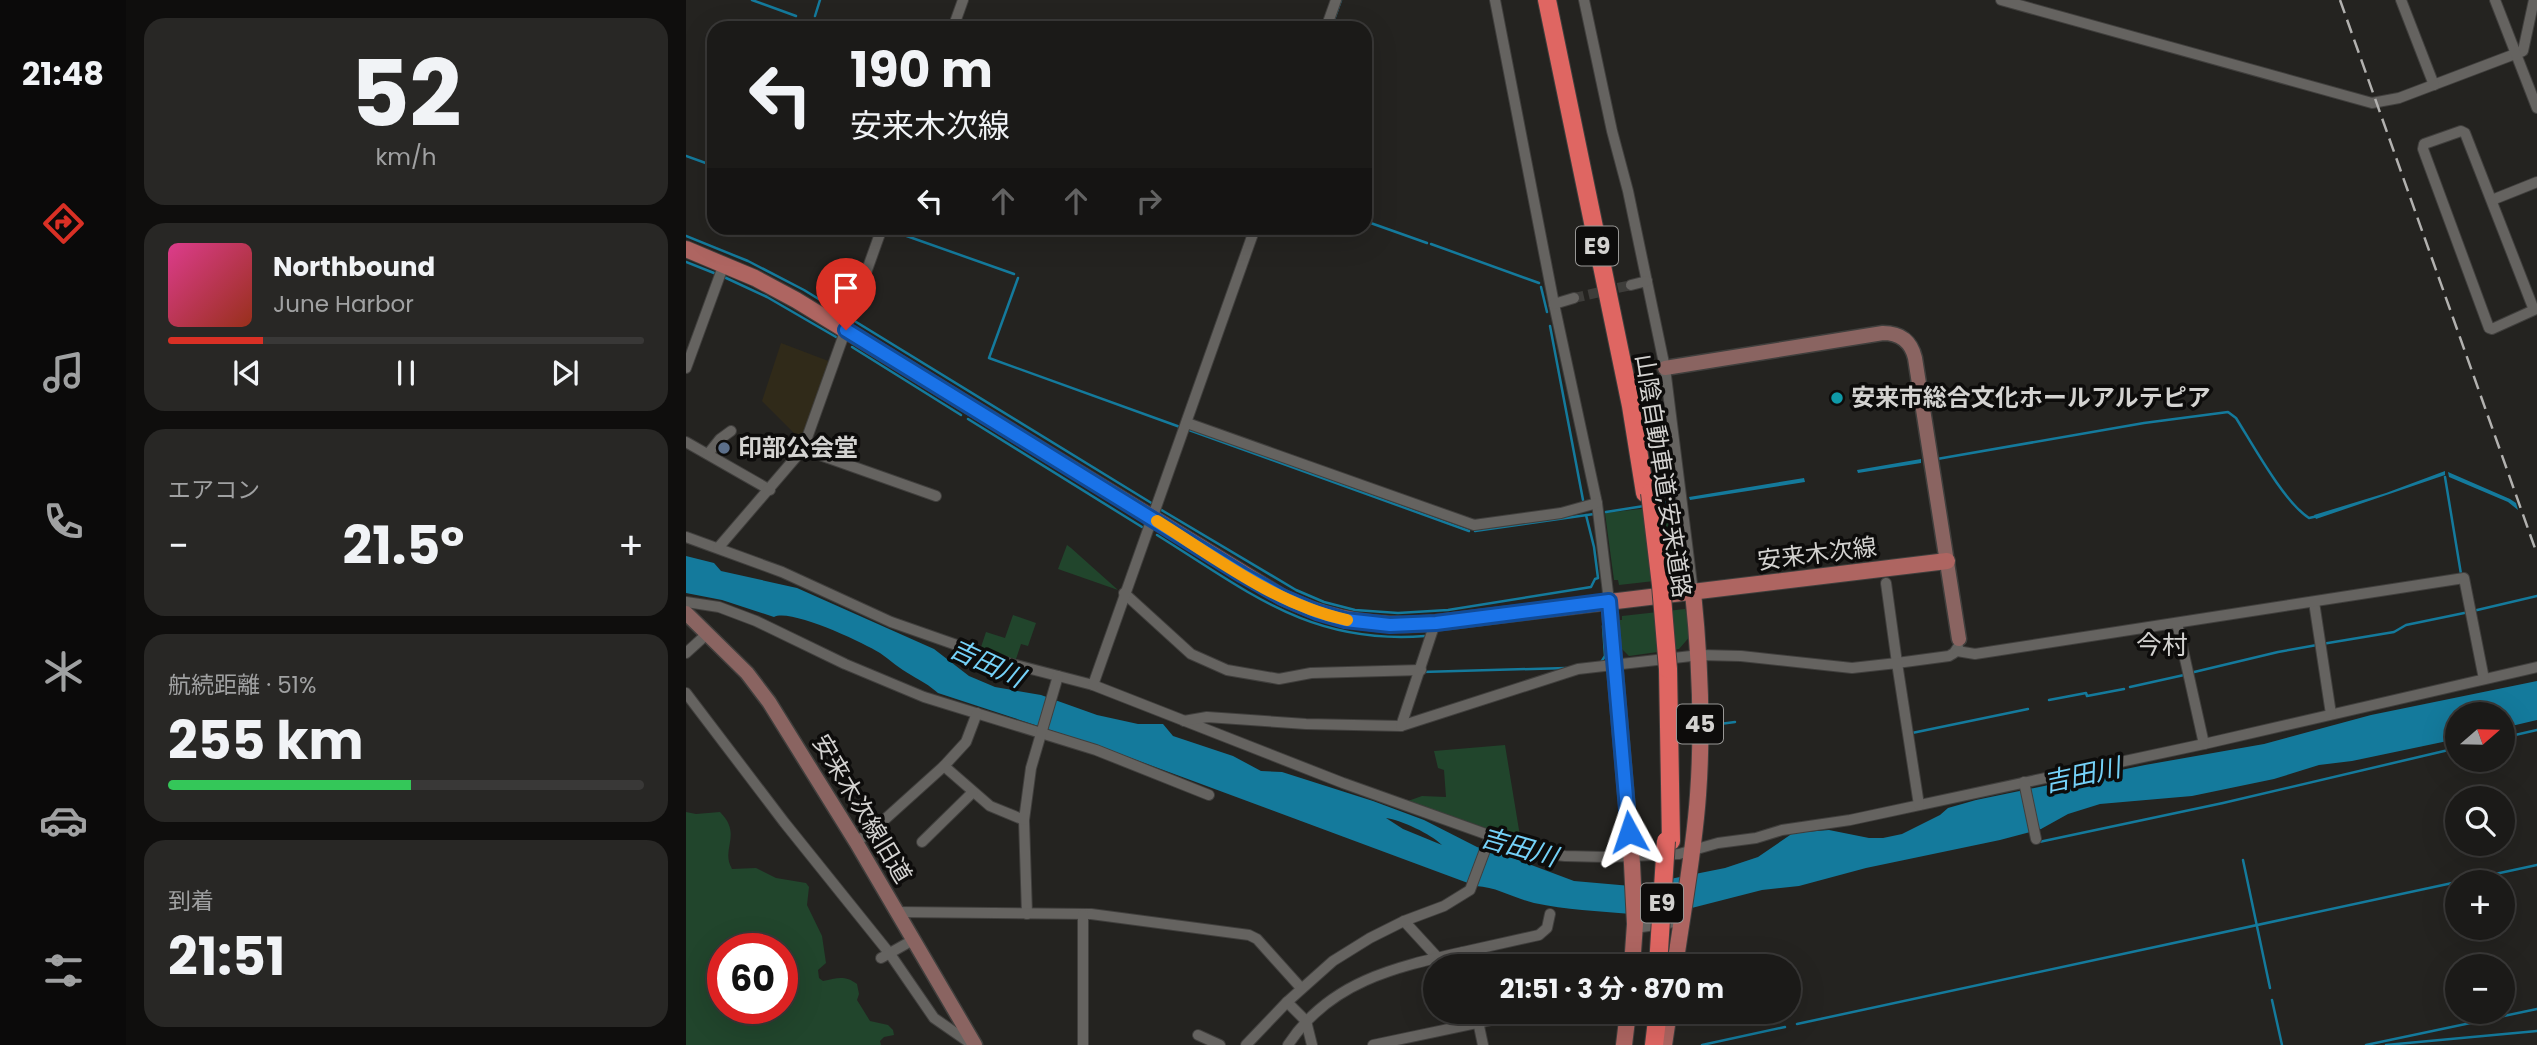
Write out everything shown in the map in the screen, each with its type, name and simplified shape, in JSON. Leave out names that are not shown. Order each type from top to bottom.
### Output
[{"type":"highway","name":"山陰自動車道;安来道路","points":[[1547,0],[1648,493]]},
{"type":"highway","name":"山陰自動車道;安来道路","points":[[1552,0],[1636,405],[1661,585],[1666,669],[1668,841],[1661,954]]},
{"type":"highway","points":[[1652,1045],[1655,1024]]},
{"type":"main road","name":"安来木次線","points":[[686,249],[776,289],[1282,597],[1317,612],[1365,623],[1436,623],[1947,561]]},
{"type":"main road","name":"45","points":[[1677,954],[1699,771],[1700,655],[1693,592]]},
{"type":"main road","points":[[1609,601],[1632,861],[1635,926],[1633,954]]},
{"type":"main road","points":[[1624,1045],[1627,1024]]},
{"type":"main road","points":[[1664,1045],[1667,1024]]},
{"type":"street","points":[[956,21],[963,0]]},
{"type":"street","points":[[1328,21],[1336,0]]},
{"type":"street","points":[[1495,0],[1553,304],[1597,503],[1609,601]]},
{"type":"street","points":[[1584,0],[1665,368],[1693,592]]},
{"type":"street","points":[[2001,0],[2372,103],[2434,85],[2523,51],[2534,16],[2534,0]]},
{"type":"street","points":[[2401,0],[2434,85]]},
{"type":"street","points":[[2495,0],[2537,108]]},
{"type":"street","points":[[2461,131],[2465,133],[2492,200],[2534,310],[2492,329],[2489,328],[2423,149],[2424,144],[2461,131]]},
{"type":"street","points":[[2492,200],[2537,182]]},
{"type":"street","points":[[718,548],[803,449],[879,235]]},
{"type":"street","points":[[1093,685],[1253,235]]},
{"type":"street","points":[[686,369],[724,264]]},
{"type":"street","points":[[1631,285],[1647,281]]},
{"type":"street","points":[[1553,304],[1574,298]]},
{"type":"street","points":[[1184,721],[1207,717],[1306,724],[1401,726],[1569,672],[1615,665],[1700,655],[1741,656],[1852,668],[1949,656],[1958,645],[1947,561],[1911,345],[1904,338],[1883,333],[1665,368]]},
{"type":"street","points":[[1187,423],[1474,526],[1560,513],[1597,503]]},
{"type":"street","points":[[708,454],[720,439],[731,431]]},
{"type":"street","points":[[686,443],[770,490]]},
{"type":"street","points":[[803,449],[936,496]]},
{"type":"street","points":[[686,537],[782,572],[891,622],[1008,663],[1093,685],[1343,783],[1490,836],[1551,855],[1632,861],[1691,853],[1782,830],[1850,820],[2024,783],[2537,667]]},
{"type":"street","points":[[1958,645],[1975,654],[2464,578],[2484,679]]},
{"type":"street","points":[[1886,583],[1919,805]]},
{"type":"street","points":[[1124,593],[1191,654],[1227,670],[1279,679],[1311,673],[1421,670]]},
{"type":"street","points":[[686,602],[719,607],[756,621],[845,664],[924,697],[1096,750],[1209,794]]},
{"type":"street","points":[[2314,602],[2331,714]]},
{"type":"street","name":"安来木次線旧道","points":[[686,613],[762,691],[856,842],[974,1045]]},
{"type":"street","points":[[2177,622],[2204,744]]},
{"type":"street","points":[[1401,726],[1436,623]]},
{"type":"street","points":[[686,653],[708,633]]},
{"type":"street","points":[[1027,914],[1024,820],[1031,768],[1058,678]]},
{"type":"street","points":[[686,693],[934,1018],[974,1045]]},
{"type":"street","points":[[856,842],[944,766],[966,741],[977,713]]},
{"type":"street","points":[[944,766],[990,806],[1024,820]]},
{"type":"street","points":[[2024,783],[2036,837]]},
{"type":"street","points":[[922,842],[973,792]]},
{"type":"street","points":[[1246,1045],[1301,988],[1333,961],[1404,921],[1444,906],[1470,890],[1490,836]]},
{"type":"street","points":[[897,912],[1083,914],[1249,934],[1301,988]]},
{"type":"street","points":[[1083,914],[1083,1045]]},
{"type":"street","points":[[1458,954],[1539,935],[1547,928],[1550,914]]},
{"type":"street","points":[[1635,926],[1681,919]]},
{"type":"street","points":[[1404,921],[1434,954]]},
{"type":"street","points":[[885,956],[913,940]]},
{"type":"street","points":[[1288,1045],[1306,1021],[1337,995],[1361,981],[1423,962]]},
{"type":"street","points":[[1287,1002],[1306,1021],[1312,1045]]},
{"type":"street","points":[[1373,1045],[1451,1024]]},
{"type":"street","points":[[1478,1024],[1483,1045]]},
{"type":"street","points":[[1198,1035],[1220,1045]]},
{"type":"shaded area","points":[[781,343],[831,362],[802,441],[762,401]]},
{"type":"green space","points":[[1676,505],[1685,570],[1681,578],[1619,585],[1618,580],[1614,580],[1605,513]]},
{"type":"green space","points":[[1067,545],[1071,548],[1118,590],[1058,569]]},
{"type":"green space","points":[[1685,609],[1689,612],[1692,634],[1679,649],[1629,656],[1618,645],[1616,620],[1622,620],[1622,616]]},
{"type":"green space","points":[[1013,615],[1036,623],[1028,646],[1021,644],[1015,662],[980,650],[986,632],[1005,638]]},
{"type":"green space","points":[[1505,745],[1520,836],[1512,837],[1408,801],[1422,796],[1446,797],[1444,770],[1438,768],[1434,751]]},
{"type":"green space","points":[[686,812],[720,812],[727,820],[731,835],[728,854],[732,869],[756,868],[776,878],[806,883],[809,887],[807,905],[822,936],[826,963],[818,970],[819,978],[823,981],[845,978],[857,984],[857,1000],[870,1021],[888,1025],[893,1030],[894,1035],[884,1037],[880,1041],[881,1045],[686,1045]]},
{"type":"water","points":[[1921,459],[1921,463],[1858,473],[1857,470]]},
{"type":"water","points":[[2445,471],[2445,475],[2316,519],[2314,515],[2386,493]]},
{"type":"water","points":[[2448,472],[2510,499],[2516,503],[2518,510],[2508,502],[2449,477]]},
{"type":"water","points":[[1804,478],[1805,482],[1690,500],[1689,497]]},
{"type":"water","points":[[686,556],[714,563],[721,571],[797,588],[934,649],[969,676],[995,687],[1041,695],[1097,715],[1138,724],[1163,724],[1173,736],[1233,756],[1261,771],[1282,772],[1373,801],[1424,820],[1477,847],[1574,881],[1631,886],[1631,914],[1546,905],[1476,886],[1096,745],[938,693],[880,653],[810,622],[795,617],[774,617],[722,600],[686,593]],"holes":[[[1386,818],[1423,832],[1442,845],[1403,829]]]},
{"type":"water","points":[[2537,681],[2537,720],[2515,725],[2515,702],[2445,702],[2445,742],[2352,761],[2319,765],[2274,779],[2192,796],[2100,804],[2068,814],[2041,829],[2000,840],[1866,868],[1799,886],[1762,890],[1676,912],[1636,914],[1635,886],[1725,868],[1758,857],[1793,833],[1829,830],[1883,838],[1902,834],[1940,815],[1948,808],[1976,800],[2264,744],[2371,715]]},
{"type":"waterway","points":[[752,0],[796,16]]},
{"type":"waterway","points":[[815,16],[820,0]]},
{"type":"waterway","points":[[1334,21],[1341,0]]},
{"type":"waterway","points":[[686,156],[707,164]]},
{"type":"waterway","points":[[1372,223],[1427,243]]},
{"type":"waterway","points":[[904,235],[1014,274]]},
{"type":"waterway","points":[[686,236],[748,261],[804,290],[1153,504]]},
{"type":"waterway","points":[[1431,244],[1539,283]]},
{"type":"waterway","points":[[686,262],[714,273]]},
{"type":"waterway","points":[[724,277],[767,297],[836,337]]},
{"type":"waterway","points":[[1018,278],[989,358],[1180,427]]},
{"type":"waterway","points":[[1541,287],[1547,312]]},
{"type":"waterway","points":[[1550,326],[1583,500]]},
{"type":"waterway","points":[[852,347],[961,415]]},
{"type":"waterway","points":[[1937,459],[2144,423],[2228,412],[2236,418],[2289,499],[2309,518],[2318,516]]},
{"type":"waterway","points":[[968,419],[1142,527]]},
{"type":"waterway","points":[[1189,430],[1469,531]]},
{"type":"waterway","points":[[2445,477],[2461,574]]},
{"type":"waterway","points":[[1658,504],[1676,501]]},
{"type":"waterway","points":[[1606,512],[1644,506]]},
{"type":"waterway","points":[[1158,508],[1296,590],[1324,602],[1355,610],[1398,613],[1448,610],[1591,587],[1598,578],[1586,515]]},
{"type":"waterway","points":[[1475,531],[1594,514]]},
{"type":"waterway","points":[[1157,535],[1252,594],[1314,623],[1348,632],[1384,637],[1425,636]]},
{"type":"waterway","points":[[2473,611],[2537,596]]},
{"type":"waterway","points":[[2322,644],[2394,632],[2406,625],[2469,612]]},
{"type":"waterway","points":[[1600,664],[1605,656],[1603,626]]},
{"type":"waterway","points":[[2190,673],[2317,645]]},
{"type":"waterway","points":[[1422,672],[1566,668]]},
{"type":"waterway","points":[[2130,687],[2184,675]]},
{"type":"waterway","points":[[2049,700],[2124,689]]},
{"type":"waterway","points":[[1912,733],[2028,709]]},
{"type":"waterway","points":[[1712,725],[1735,722]]},
{"type":"waterway","points":[[2515,735],[2537,730]]},
{"type":"waterway","points":[[2039,842],[2223,803],[2445,751]]},
{"type":"waterway","points":[[2243,860],[2270,988]]},
{"type":"waterway","points":[[2514,870],[2537,865]]},
{"type":"waterway","points":[[1801,1023],[2445,885]]},
{"type":"waterway","points":[[2272,1000],[2282,1045]]},
{"type":"waterway","points":[[2366,1045],[2537,1009]]},
{"type":"waterway","points":[[1702,1045],[1785,1027]]},
{"type":"waterway","points":[[2386,1045],[2537,1031]]},
{"type":"tunnel","points":[[1574,298],[1631,285]]},
{"type":"railway","points":[[2340,0],[2537,554]]},
{"type":"slow traffic","points":[[1157,521],[1282,597],[1317,612],[1347,620]]},
{"type":"place","name":"安来市総合文化ホールアルテピア","points":[[1837,398]]},
{"type":"place","name":"印部公会堂","points":[[724,448]]},
{"type":"district","name":"今村","points":[[2162,645]]},
{"type":"route","points":[[846,330],[1243,575],[1298,605],[1317,612],[1365,623],[1413,625],[1609,601],[1629,832]]},
{"type":"water label","name":"吉田川","points":[[987,663]]},
{"type":"water label","name":"吉田川","points":[[2082,775]]},
{"type":"water label","name":"吉田川","points":[[1519,847]]}]
